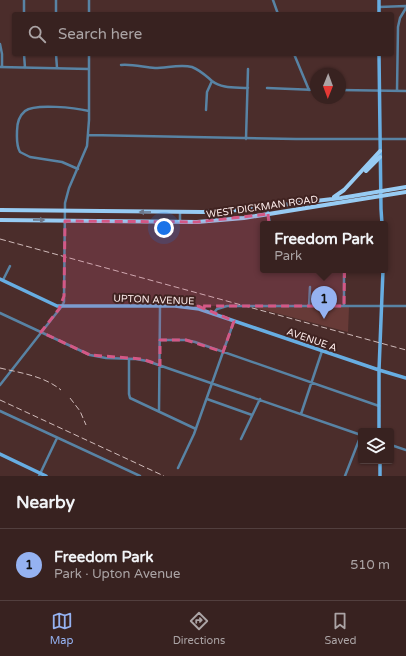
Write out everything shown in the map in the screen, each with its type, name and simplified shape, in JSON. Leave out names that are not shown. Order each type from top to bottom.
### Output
[{"type":"main road","points":[[331,198],[344,190],[380,151]]},
{"type":"main road","points":[[334,204],[380,157]]},
{"type":"main road","name":"WEST DICKMAN ROAD","points":[[0,220],[180,223],[217,221],[334,204],[406,187]]},
{"type":"main road","name":"WEST DICKMAN ROAD","points":[[0,210],[208,212],[267,207],[331,198],[406,192]]},
{"type":"street","points":[[24,0],[24,12]]},
{"type":"street","points":[[56,0],[56,12]]},
{"type":"street","points":[[89,0],[89,12]]},
{"type":"street","points":[[273,0],[277,12]]},
{"type":"street","points":[[379,0],[379,12]]},
{"type":"street","points":[[379,8],[406,7]]},
{"type":"street","points":[[397,91],[398,27],[400,18],[406,7]]},
{"type":"street","points":[[0,44],[2,54],[1,67],[89,69]]},
{"type":"street","points":[[24,56],[24,68]]},
{"type":"street","points":[[56,56],[56,68]]},
{"type":"street","points":[[0,386],[62,306],[64,296],[65,211],[67,193],[87,146],[89,135],[89,56]]},
{"type":"street","points":[[267,88],[309,90],[295,56]]},
{"type":"street","points":[[379,56],[382,221]]},
{"type":"street","points":[[121,65],[129,64],[153,68],[180,66],[191,67],[201,71],[212,81],[226,87],[248,88]]},
{"type":"street","points":[[246,139],[248,69]]},
{"type":"street","points":[[206,110],[207,92],[212,81]]},
{"type":"street","points":[[346,90],[406,91]]},
{"type":"street","points":[[78,169],[62,162],[30,157],[20,152],[17,142],[18,123],[25,110],[60,107],[89,111]]},
{"type":"street","points":[[89,135],[246,139],[406,139]]},
{"type":"street","points":[[267,207],[269,221]]},
{"type":"street","points":[[180,212],[180,223]]},
{"type":"street","points":[[1,280],[10,266]]},
{"type":"street","points":[[344,273],[344,306]]},
{"type":"street","points":[[379,428],[379,370],[383,273]]},
{"type":"street","name":"UPTON AVENUE","points":[[1,280],[57,306],[188,307],[213,314]]},
{"type":"street","points":[[310,287],[310,306]]},
{"type":"street","points":[[159,411],[160,306]]},
{"type":"street","points":[[213,314],[217,309],[227,306],[406,306]]},
{"type":"street","points":[[0,313],[88,354],[106,358],[142,359],[358,434]]},
{"type":"street","name":"AVENUE A","points":[[213,314],[406,378]]},
{"type":"street","points":[[178,468],[196,428],[234,321]]},
{"type":"street","points":[[160,340],[186,340],[379,406]]},
{"type":"street","points":[[301,414],[322,351]]},
{"type":"street","points":[[129,359],[129,394],[132,399],[196,428]]},
{"type":"street","points":[[207,399],[252,415]]},
{"type":"street","points":[[242,439],[260,399]]},
{"type":"street","points":[[0,411],[132,474],[140,476]]},
{"type":"street","points":[[39,474],[57,438]]},
{"type":"street","points":[[345,476],[358,443]]},
{"type":"street","points":[[394,446],[406,450]]},
{"type":"street","points":[[0,454],[39,474],[46,476]]},
{"type":"street","points":[[380,464],[380,476]]},
{"type":"highlighted area","points":[[268,214],[270,235],[345,236],[344,306],[198,306],[234,321],[223,352],[186,340],[160,340],[160,365],[142,359],[90,355],[41,332],[59,309],[64,296],[65,221],[197,222]]},
{"type":"shaded area","points":[[249,306],[349,307],[348,332]]},
{"type":"railway","points":[[0,239],[406,350]]},
{"type":"railway","points":[[0,368],[40,378],[61,390]]},
{"type":"railway","points":[[70,398],[80,411],[86,425]]},
{"type":"railway","points":[[0,400],[164,476]]},
{"type":"place","name":"Freedom Park","points":[[324,319]]}]
